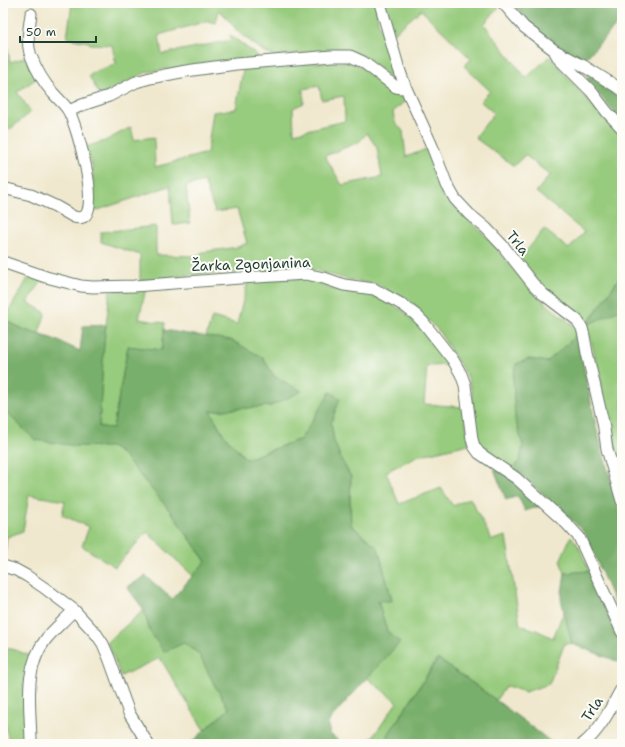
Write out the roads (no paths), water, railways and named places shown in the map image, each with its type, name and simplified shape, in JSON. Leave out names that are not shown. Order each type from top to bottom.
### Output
[{"type":"street","name":"Trla","points":[[380,3],[405,86],[432,146],[447,185],[455,199],[503,246],[543,294],[577,320],[582,328],[603,422],[607,449],[622,501]]},
{"type":"street","points":[[504,3],[524,27],[554,50],[582,65],[622,90]]},
{"type":"street","points":[[3,188],[31,194],[74,217],[82,218],[89,206],[90,198],[87,172],[81,145],[69,111],[50,90],[32,59],[28,37],[31,14]]},
{"type":"street","points":[[554,50],[559,59],[590,91],[622,128]]},
{"type":"street","points":[[69,111],[110,96],[136,82],[150,78],[236,64],[332,56],[350,56],[363,62],[392,85],[400,88],[405,86]]},
{"type":"street","name":"Žarka Zgonjanina","points":[[3,262],[46,277],[82,286],[93,287],[134,286],[306,274],[344,285],[374,289],[398,303],[416,315],[423,322],[453,360],[461,374],[465,385],[472,439],[474,446],[479,453],[516,478],[567,524],[579,537],[622,632]]},
{"type":"street","points":[[3,566],[16,570],[27,576],[74,610],[97,635],[109,658],[129,713],[148,744]]},
{"type":"street","points":[[30,744],[29,703],[33,662],[36,654],[47,638],[74,610]]},
{"type":"street","name":"Trla","points":[[583,744],[599,727],[610,711],[622,688]]}]
